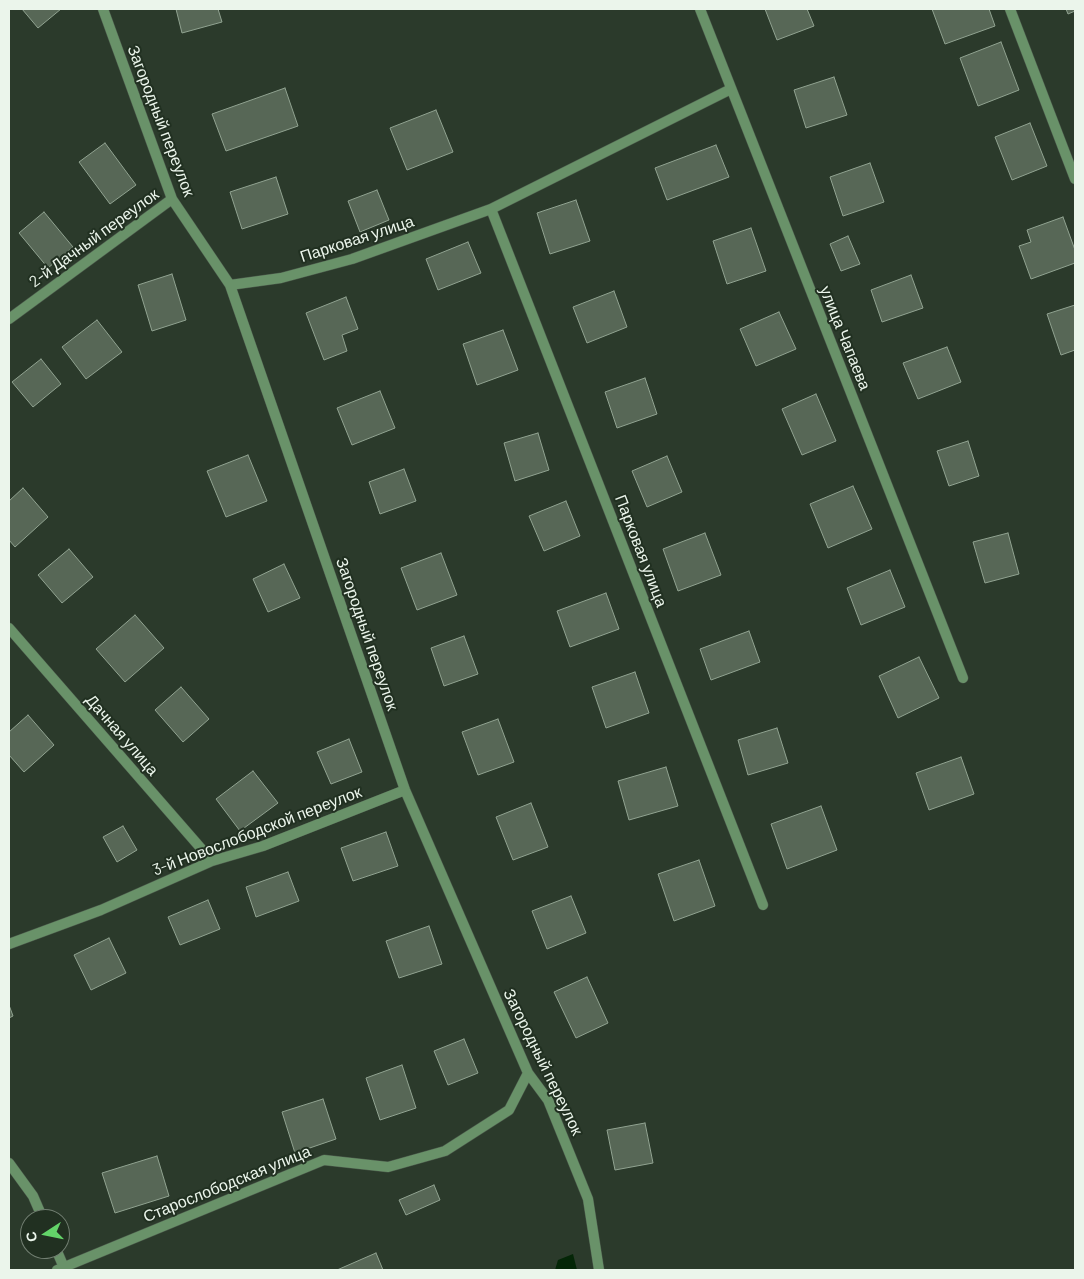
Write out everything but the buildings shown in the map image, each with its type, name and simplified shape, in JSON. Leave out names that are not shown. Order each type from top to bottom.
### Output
[{"type":"street","name":"Загородный переулок","points":[[103,9],[172,199],[230,285],[405,790],[528,1073],[548,1100],[588,1199],[599,1270]]},
{"type":"street","name":"улица Чапаева","points":[[700,9],[963,678]]},
{"type":"street","points":[[1010,9],[1075,179]]},
{"type":"street","name":"Парковая улица","points":[[230,285],[282,278],[352,259],[491,208],[731,89]]},
{"type":"street","name":"2-й Дачный переулок","points":[[9,319],[172,199]]},
{"type":"street","name":"Парковая улица","points":[[491,208],[763,905]]},
{"type":"street","name":"Дачная улица","points":[[9,628],[212,861]]},
{"type":"street","name":"3-й Новослободской переулок","points":[[9,944],[101,910],[212,861],[263,846],[405,790]]},
{"type":"street","name":"Старослободская улица","points":[[62,1270],[324,1160],[388,1167],[445,1151],[509,1110],[528,1073]]},
{"type":"street","points":[[9,1163],[33,1196],[39,1209]]},
{"type":"shaded area","points":[[573,1254],[577,1270],[555,1270],[558,1260]]}]
